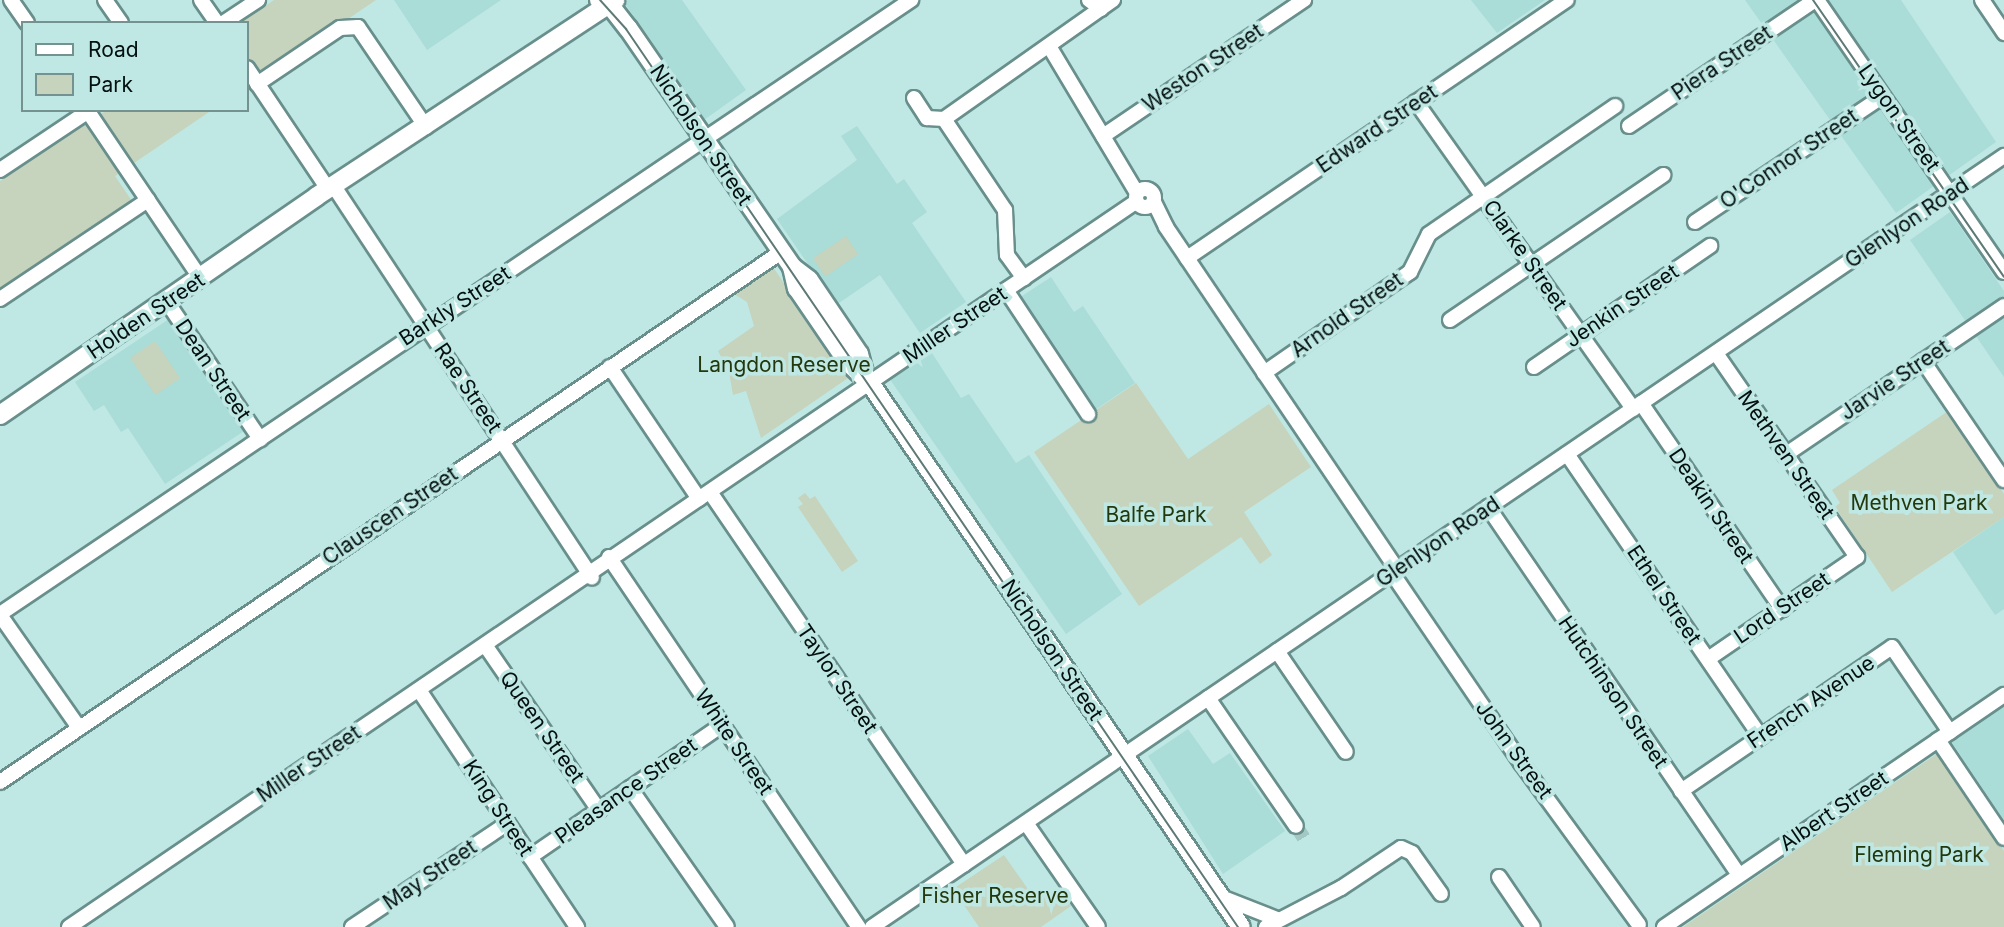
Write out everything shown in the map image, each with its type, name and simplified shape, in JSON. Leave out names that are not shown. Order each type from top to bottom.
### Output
[{"type":"main road","name":"Nicholson Street","points":[[608,1],[792,267],[797,288],[847,362],[867,378],[1241,927]]},
{"type":"main road","name":"Holden Street","points":[[0,415],[608,1]]},
{"type":"street","points":[[12,0],[26,21]]},
{"type":"street","points":[[106,0],[120,21]]},
{"type":"street","points":[[201,0],[216,21]]},
{"type":"street","points":[[226,21],[258,0]]},
{"type":"street","name":"Barkly Street","points":[[0,615],[911,0]]},
{"type":"street","points":[[914,98],[927,118],[944,119],[1049,46],[1095,4],[1113,0]]},
{"type":"street","name":"Weston Street","points":[[1103,136],[1304,0]]},
{"type":"street","name":"Edward Street","points":[[1187,258],[1567,0]]},
{"type":"street","name":"Lygon Street","points":[[1816,0],[2004,272]]},
{"type":"street","name":"Piera Street","points":[[1629,127],[1816,0]]},
{"type":"street","points":[[1982,0],[2004,33]]},
{"type":"street","points":[[257,84],[340,28],[358,27],[426,127]]},
{"type":"street","name":"John Street","points":[[1049,46],[1103,136],[1264,373],[1521,763],[1639,925]]},
{"type":"street","name":"Rae Street","points":[[248,70],[426,325],[593,573]]},
{"type":"street","name":"O'Connor Street","points":[[1695,222],[1883,96]]},
{"type":"street","name":"Clarke Street","points":[[1416,102],[1581,334],[1637,406]]},
{"type":"street","name":"Arnold Street","points":[[1264,373],[1410,272],[1429,234],[1615,106]]},
{"type":"street","points":[[0,170],[87,112]]},
{"type":"street","points":[[89,112],[201,279]]},
{"type":"street","points":[[944,119],[1005,210],[1007,255],[1024,278]]},
{"type":"street","name":"Glenlyon Road","points":[[875,926],[2004,156]]},
{"type":"street","points":[[1450,320],[1663,176]]},
{"type":"street","name":"Miller Street","points":[[69,927],[593,573],[867,378],[1144,198]]},
{"type":"street","points":[[0,299],[148,200]]},
{"type":"street","name":"Jenkin Street","points":[[1534,367],[1710,246]]},
{"type":"street","name":"Clauscen Street","points":[[0,782],[781,252]]},
{"type":"street","points":[[1006,290],[1088,414]]},
{"type":"street","name":"Dean Street","points":[[167,302],[260,439]]},
{"type":"street","name":"Jarvie Street","points":[[1786,454],[2004,306]]},
{"type":"street","name":"Methven Street","points":[[1716,353],[1857,557]]},
{"type":"street","points":[[1923,361],[2004,480]]},
{"type":"street","name":"Taylor Street","points":[[610,368],[704,496],[964,865]]},
{"type":"street","name":"Deakin Street","points":[[1637,406],[1782,609]]},
{"type":"street","name":"Ethel Street","points":[[1567,454],[1761,737]]},
{"type":"street","name":"Hutchinson Street","points":[[1488,508],[1739,876]]},
{"type":"street","name":"Lord Street","points":[[1708,659],[1857,557]]},
{"type":"street","name":"White Street","points":[[611,560],[859,927]]},
{"type":"street","points":[[0,615],[79,728]]},
{"type":"street","name":"Queen Street","points":[[485,645],[599,810]]},
{"type":"street","name":"French Avenue","points":[[1681,791],[1892,647],[1944,736]]},
{"type":"street","points":[[1277,651],[1346,752]]},
{"type":"street","name":"King Street","points":[[419,690],[578,927]]},
{"type":"street","name":"Albert Street","points":[[1664,927],[2004,695]]},
{"type":"street","points":[[1208,698],[1296,826]]},
{"type":"street","name":"Pleasance Street","points":[[530,857],[722,725]]},
{"type":"street","points":[[1944,736],[2004,838]]},
{"type":"street","points":[[630,788],[727,927]]},
{"type":"street","name":"May Street","points":[[352,927],[508,823]]},
{"type":"street","points":[[1026,823],[1098,927]]},
{"type":"street","points":[[1221,897],[1271,923],[1341,888],[1401,848],[1412,853],[1441,894]]},
{"type":"street","points":[[1499,877],[1533,927]]},
{"type":"shaded area","points":[[394,0],[501,0],[427,50]]},
{"type":"shaded area","points":[[682,0],[746,90],[704,120],[624,2]]},
{"type":"shaded area","points":[[1471,0],[1545,0],[1497,33]]},
{"type":"shaded area","points":[[1745,0],[1901,0],[1996,142],[1896,213]]},
{"type":"shaded area","points":[[857,126],[897,184],[904,179],[927,212],[912,223],[966,302],[920,333],[880,275],[836,305],[777,219],[857,160],[841,136]]},
{"type":"shaded area","points":[[1950,212],[2004,291],[2004,377],[1910,240]]},
{"type":"shaded area","points":[[1051,277],[1074,312],[1083,306],[1135,383],[1092,412],[1016,300]]},
{"type":"shaded area","points":[[169,319],[244,431],[165,484],[128,428],[121,432],[104,405],[94,411],[75,382]]},
{"type":"shaded area","points":[[930,350],[961,398],[969,394],[1016,463],[1029,455],[1122,594],[1066,634],[889,378]]},
{"type":"shaded area","points":[[2004,517],[2004,609],[1995,615],[1953,552]]},
{"type":"shaded area","points":[[2004,705],[2004,820],[1951,741]]},
{"type":"shaded area","points":[[1188,729],[1213,764],[1230,753],[1285,831],[1223,874],[1148,756]]},
{"type":"green space","points":[[274,0],[376,0],[248,86],[248,21],[243,21]]},
{"type":"green space","points":[[104,112],[209,112],[115,176],[134,204],[0,293],[0,181]]},
{"type":"green space","points":[[846,236],[858,254],[825,277],[813,258]]},
{"type":"green space","name":"Langdon Reserve","points":[[773,267],[848,378],[761,438],[746,391],[733,395],[729,372],[718,351],[754,326],[747,302],[734,294]]},
{"type":"green space","points":[[155,341],[180,378],[155,395],[130,358]]},
{"type":"green space","name":"Balfe Park","points":[[1136,383],[1188,459],[1269,404],[1311,467],[1244,512],[1272,555],[1260,564],[1241,537],[1139,606],[1034,452]]},
{"type":"green space","name":"Methven Park","points":[[1948,411],[2004,494],[2004,517],[1892,592],[1835,507],[1840,503],[1832,490]]},
{"type":"green space","points":[[805,493],[810,499],[815,496],[858,561],[842,572],[798,507],[803,504],[798,498]]},
{"type":"green space","name":"Fleming Park","points":[[1938,753],[2004,851],[2004,927],[1683,927]]},
{"type":"green space","name":"Fisher Reserve","points":[[1004,855],[1037,902],[1057,888],[1071,906],[1041,927],[979,927],[953,889]]},
{"type":"tunnel","points":[[1296,826],[1305,840]]},
{"type":"tram line","points":[[600,0],[626,29],[1238,927]]},
{"type":"tram line","points":[[1813,0],[2004,277]]}]
